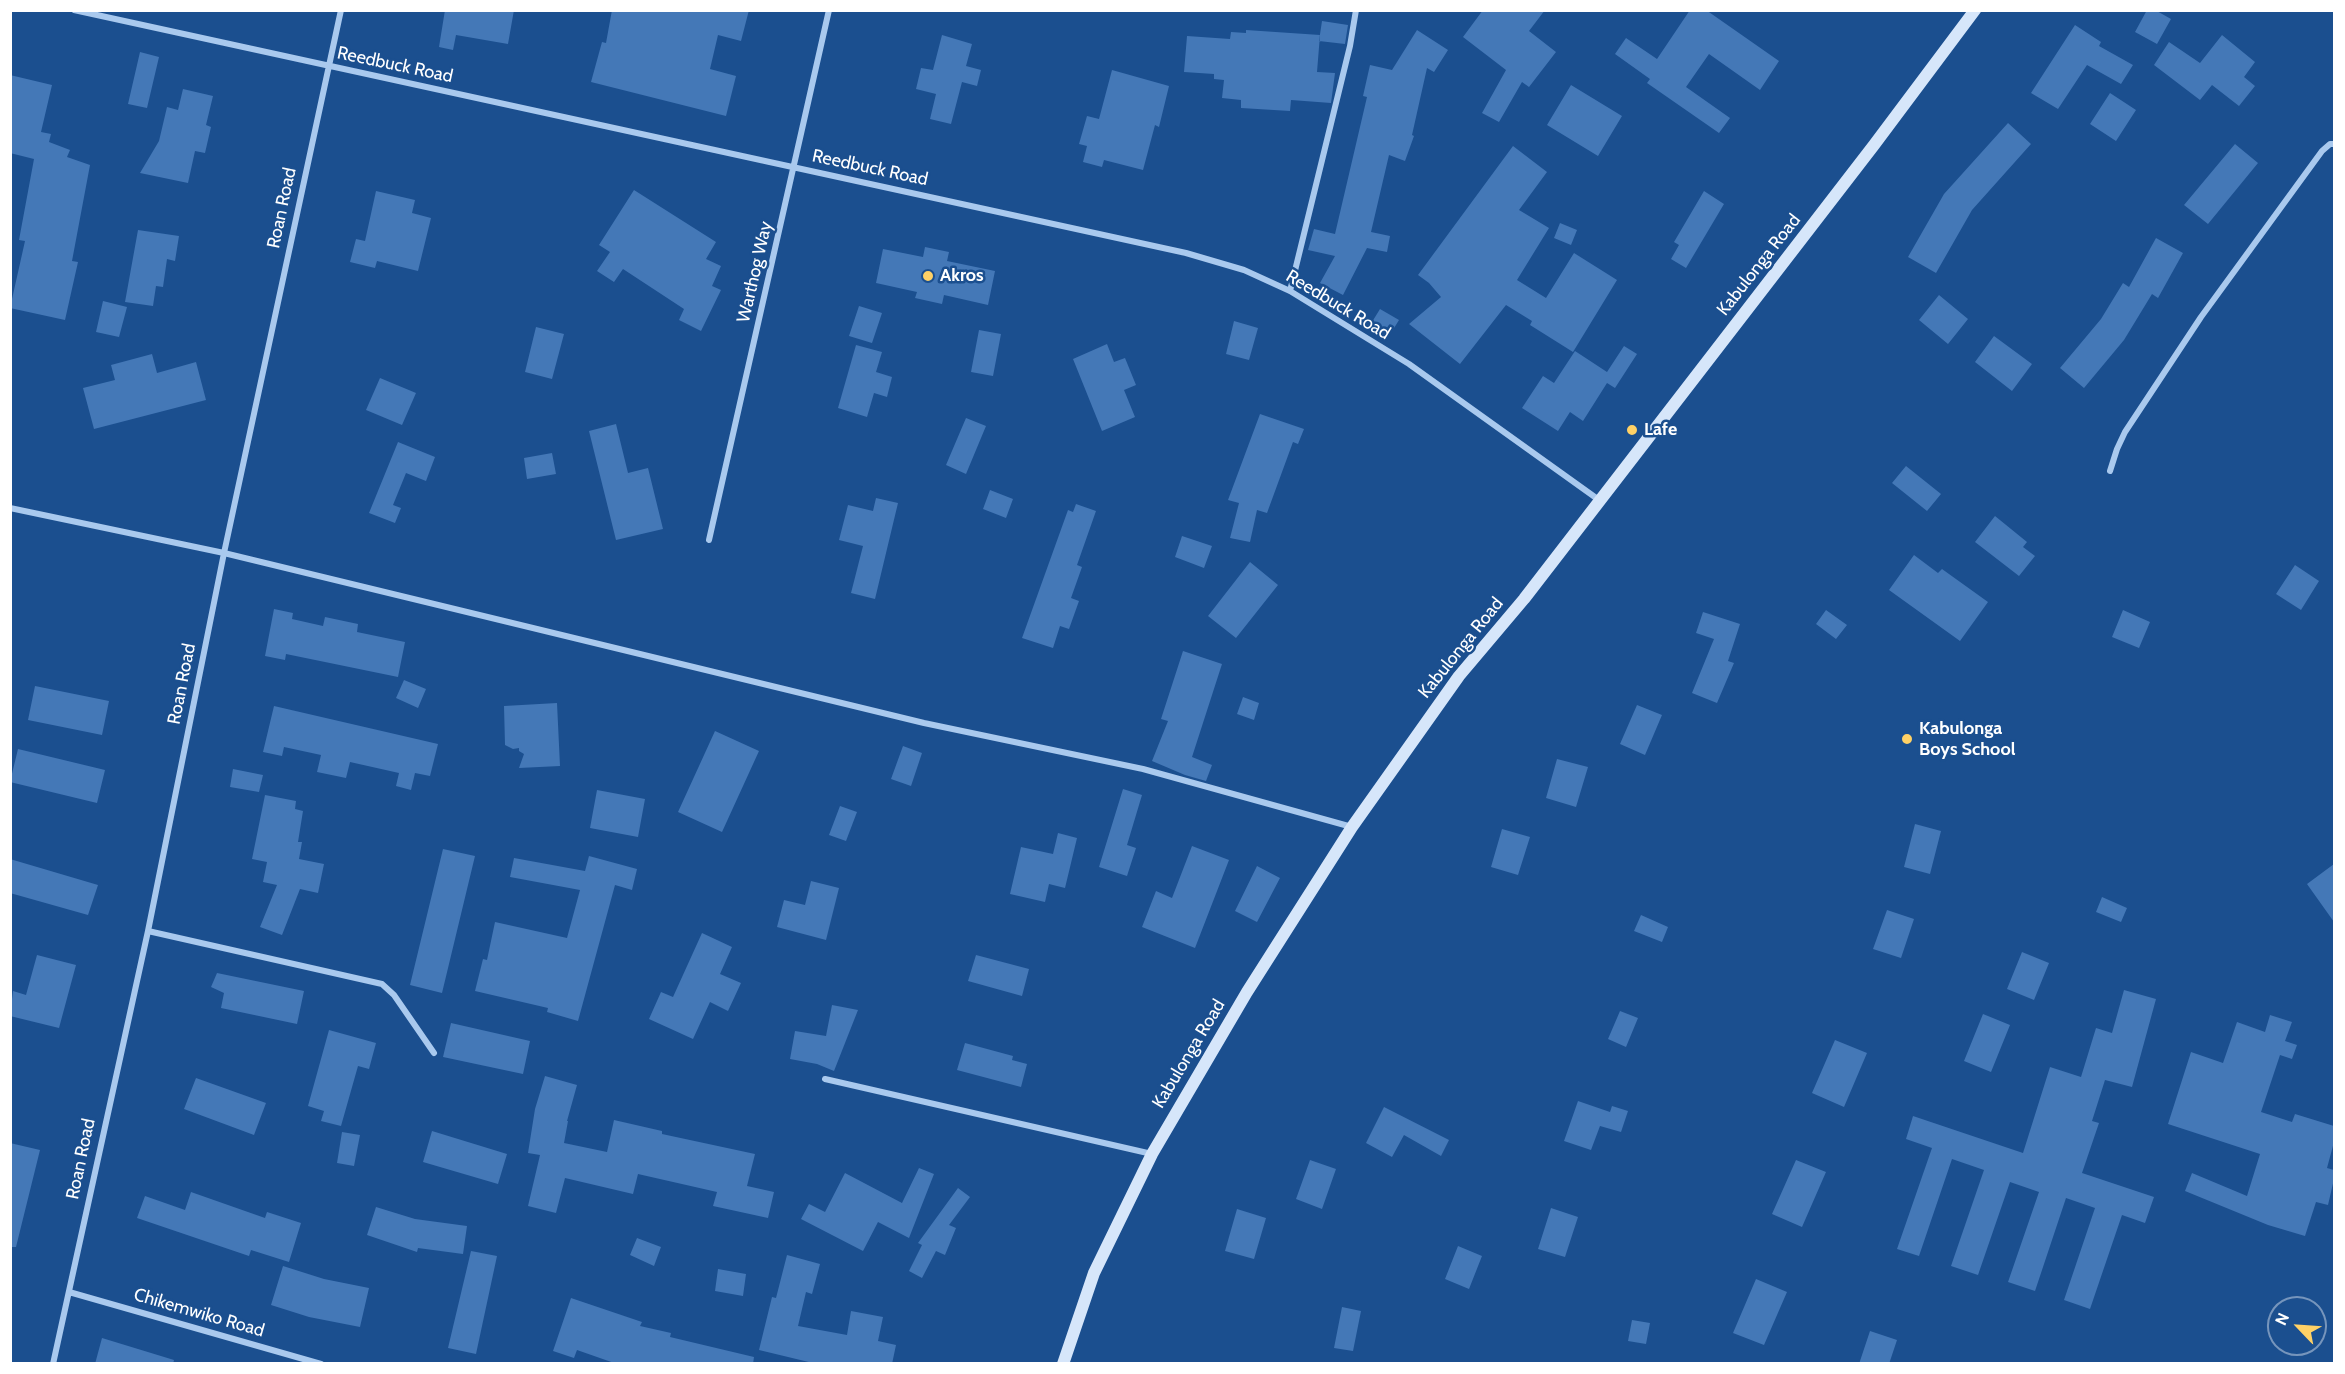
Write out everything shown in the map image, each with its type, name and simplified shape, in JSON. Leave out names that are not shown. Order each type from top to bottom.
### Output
[{"type":"main road","name":"Kabulonga Road","points":[[1063,1364],[1094,1273],[1152,1154],[1247,992],[1352,827],[1459,676],[1524,598],[1867,154],[1975,10]]},
{"type":"street","name":"Reedbuck Road","points":[[74,10],[1185,253],[1244,270],[1290,291],[1409,364],[1599,500]]},
{"type":"street","name":"Roan Road","points":[[52,1364],[148,931],[224,553],[341,10]]},
{"type":"street","name":"Warthog Way","points":[[709,540],[829,10]]},
{"type":"street","points":[[1290,291],[1350,46],[1356,10]]},
{"type":"street","points":[[2110,471],[2125,432],[2201,318],[2322,151],[2330,144],[2334,144]]},
{"type":"street","points":[[10,508],[224,553],[924,723],[1143,769],[1352,827]]},
{"type":"street","points":[[148,931],[382,984],[394,995],[434,1053]]},
{"type":"street","points":[[825,1079],[1152,1154]]},
{"type":"street","name":"Chikemwiko Road","points":[[69,1292],[321,1364]]},
{"type":"building","points":[[445,10],[514,10],[508,44],[456,35],[453,50],[439,47]]},
{"type":"building","points":[[612,10],[749,10],[741,41],[718,35],[710,69],[736,76],[726,116],[591,82],[602,42],[606,43]]},
{"type":"building","points":[[1483,10],[1545,10],[1529,31],[1556,52],[1529,87],[1522,82],[1499,122],[1482,113],[1506,70],[1463,37]]},
{"type":"building","points":[[1690,10],[1706,10],[1779,61],[1760,90],[1709,54],[1686,87],[1730,118],[1719,133],[1647,83],[1650,79],[1615,54],[1626,38],[1657,59]]},
{"type":"building","points":[[2147,10],[2155,10],[2171,19],[2157,44],[2135,32]]},
{"type":"building","points":[[1322,21],[1348,25],[1345,44],[1319,41]]},
{"type":"building","points":[[2075,25],[2101,42],[2099,46],[2133,65],[2121,84],[2087,65],[2058,109],[2031,93]]},
{"type":"building","points":[[1246,30],[1320,35],[1317,72],[1335,73],[1331,103],[1291,100],[1290,111],[1241,108],[1241,100],[1222,98],[1224,80],[1214,79],[1214,74],[1184,72],[1187,36],[1230,39],[1231,32],[1246,33]]},
{"type":"building","points":[[1417,30],[1448,50],[1434,72],[1427,68],[1412,135],[1414,136],[1405,161],[1389,155],[1371,232],[1390,236],[1387,252],[1367,248],[1343,295],[1320,283],[1335,256],[1308,250],[1314,229],[1335,234],[1367,97],[1363,96],[1370,65],[1392,70]]},
{"type":"building","points":[[942,35],[972,44],[966,66],[981,70],[977,86],[962,82],[951,124],[930,119],[936,94],[916,89],[921,68],[933,70]]},
{"type":"building","points":[[2222,35],[2255,62],[2244,77],[2255,86],[2239,106],[2212,85],[2200,100],[2154,65],[2169,42],[2200,63]]},
{"type":"building","points":[[140,52],[159,57],[147,108],[128,104]]},
{"type":"building","points":[[1112,70],[1169,86],[1159,127],[1155,125],[1143,170],[1104,160],[1102,167],[1083,162],[1087,146],[1079,144],[1087,116],[1099,119]]},
{"type":"building","points":[[10,75],[52,85],[41,132],[51,134],[49,142],[70,150],[67,157],[90,165],[72,261],[78,262],[65,320],[10,308],[25,241],[19,240],[34,159],[10,153]]},
{"type":"building","points":[[1571,85],[1622,116],[1598,156],[1547,125]]},
{"type":"building","points":[[183,89],[213,96],[206,125],[211,127],[205,153],[195,151],[188,183],[140,173],[159,141],[167,107],[178,110]]},
{"type":"building","points":[[2110,93],[2136,110],[2116,141],[2090,124]]},
{"type":"building","points":[[2008,123],[2031,144],[1972,210],[1936,273],[1908,257],[1944,194]]},
{"type":"building","points":[[2235,144],[2258,163],[2208,224],[2184,205]]},
{"type":"building","points":[[1513,146],[1547,172],[1519,210],[1549,228],[1517,280],[1546,298],[1574,253],[1617,280],[1573,352],[1530,325],[1532,321],[1506,305],[1460,364],[1409,324],[1441,297],[1429,283],[1418,275]]},
{"type":"building","points":[[634,190],[716,242],[706,259],[721,266],[712,286],[721,290],[701,331],[679,320],[684,309],[623,269],[614,282],[597,271],[610,252],[599,245]]},
{"type":"building","points":[[376,191],[415,200],[412,213],[431,218],[418,271],[377,261],[375,268],[350,262],[356,239],[365,241]]},
{"type":"building","points":[[1704,191],[1724,204],[1686,268],[1671,259],[1679,245],[1674,242]]},
{"type":"building","points":[[1560,223],[1577,230],[1571,245],[1554,238]]},
{"type":"building","points":[[138,230],[179,236],[175,261],[167,259],[163,287],[156,286],[153,306],[125,302]]},
{"type":"building","points":[[2156,238],[2183,253],[2158,298],[2152,294],[2124,340],[2084,388],[2060,368],[2101,319],[2123,283],[2129,287]]},
{"type":"building","points":[[925,247],[949,252],[947,261],[995,271],[988,305],[944,295],[942,304],[915,298],[917,292],[876,283],[883,249],[923,257]]},
{"type":"building","points":[[1939,295],[1968,319],[1948,344],[1919,320]]},
{"type":"building","points":[[103,301],[127,307],[119,337],[96,332]]},
{"type":"building","points":[[859,306],[882,313],[872,343],[849,336]]},
{"type":"building","points":[[1380,309],[1399,320],[1391,333],[1372,322]]},
{"type":"building","points":[[1234,321],[1258,328],[1249,360],[1226,354]]},
{"type":"building","points":[[536,327],[564,334],[552,379],[525,372]]},
{"type":"building","points":[[979,330],[1001,334],[993,376],[971,372]]},
{"type":"building","points":[[1994,336],[2032,364],[2012,391],[1975,362]]},
{"type":"building","points":[[1107,344],[1114,362],[1125,358],[1136,385],[1124,390],[1135,417],[1102,431],[1073,359]]},
{"type":"building","points":[[856,345],[882,352],[876,372],[892,377],[887,397],[874,393],[867,417],[838,408]]},
{"type":"building","points":[[1624,346],[1637,354],[1615,388],[1607,383],[1583,421],[1570,412],[1558,431],[1522,408],[1543,376],[1554,383],[1575,351],[1607,372]]},
{"type":"building","points":[[152,354],[157,373],[196,362],[206,400],[94,429],[83,388],[115,380],[111,365]]},
{"type":"building","points":[[380,378],[416,393],[402,425],[366,410]]},
{"type":"building","points":[[1260,414],[1304,429],[1298,444],[1293,442],[1267,513],[1257,510],[1250,542],[1230,538],[1239,503],[1228,500]]},
{"type":"building","points":[[966,418],[986,426],[966,474],[946,465]]},
{"type":"building","points":[[616,424],[628,473],[648,468],[663,529],[616,540],[589,431]]},
{"type":"building","points":[[398,442],[435,457],[426,481],[406,473],[393,505],[401,508],[395,523],[369,513]]},
{"type":"building","points":[[552,453],[556,474],[527,479],[524,458]]},
{"type":"building","points":[[1906,466],[1941,494],[1927,511],[1892,483]]},
{"type":"building","points":[[990,490],[1013,499],[1006,518],[983,509]]},
{"type":"building","points":[[876,498],[898,503],[875,599],[851,593],[863,546],[839,540],[848,505],[873,511]]},
{"type":"building","points":[[1076,504],[1096,511],[1077,565],[1082,567],[1071,598],[1079,601],[1069,629],[1060,626],[1053,648],[1022,638],[1068,510],[1073,512]]},
{"type":"building","points":[[1995,516],[2027,542],[2023,547],[2035,556],[2019,576],[1975,542]]},
{"type":"building","points":[[1182,536],[1212,546],[1204,568],[1175,557]]},
{"type":"building","points":[[1914,555],[1938,573],[1942,569],[1988,602],[1960,641],[1889,590]]},
{"type":"building","points":[[1250,562],[1278,585],[1236,638],[1208,616]]},
{"type":"building","points":[[2295,565],[2319,581],[2301,610],[2276,594]]},
{"type":"building","points":[[274,609],[293,613],[292,619],[323,626],[325,617],[358,624],[357,632],[405,642],[398,677],[286,654],[285,660],[265,656]]},
{"type":"building","points":[[1826,610],[1847,625],[1836,639],[1816,624]]},
{"type":"building","points":[[2123,610],[2150,622],[2139,648],[2112,637]]},
{"type":"building","points":[[1703,612],[1740,624],[1728,661],[1734,663],[1717,703],[1692,693],[1714,639],[1696,633]]},
{"type":"building","points":[[1183,651],[1222,664],[1192,757],[1212,765],[1206,781],[1152,761],[1168,721],[1161,719]]},
{"type":"building","points":[[404,680],[426,689],[418,708],[396,698]]},
{"type":"building","points":[[35,686],[109,701],[102,735],[28,720]]},
{"type":"building","points":[[1243,697],[1259,703],[1254,720],[1237,714]]},
{"type":"building","points":[[557,703],[560,766],[519,768],[524,754],[519,751],[519,748],[513,749],[505,745],[504,706]]},
{"type":"building","points":[[1637,705],[1662,715],[1645,755],[1620,744]]},
{"type":"building","points":[[274,706],[438,744],[430,776],[415,773],[411,790],[396,786],[399,773],[350,762],[346,778],[317,772],[321,755],[284,747],[282,756],[263,752]]},
{"type":"building","points":[[715,731],[759,751],[722,832],[678,812]]},
{"type":"building","points":[[903,746],[922,753],[911,786],[891,779]]},
{"type":"building","points":[[18,749],[105,770],[97,803],[10,782]]},
{"type":"building","points":[[1557,759],[1588,767],[1576,807],[1546,798]]},
{"type":"building","points":[[233,769],[263,775],[259,792],[230,787]]},
{"type":"building","points":[[1123,789],[1142,795],[1127,845],[1136,848],[1127,876],[1099,867]]},
{"type":"building","points":[[597,790],[645,799],[638,837],[590,828]]},
{"type":"building","points":[[265,795],[296,801],[295,809],[303,811],[298,842],[302,842],[299,859],[324,864],[318,893],[300,889],[282,935],[260,927],[277,885],[263,882],[267,862],[252,859]]},
{"type":"building","points":[[840,806],[857,812],[846,841],[829,835]]},
{"type":"building","points":[[1915,824],[1941,831],[1930,874],[1904,867]]},
{"type":"building","points":[[1502,829],[1530,837],[1518,875],[1491,867]]},
{"type":"building","points":[[1058,833],[1077,838],[1065,888],[1049,884],[1045,902],[1010,894],[1021,847],[1053,854]]},
{"type":"building","points":[[1192,846],[1229,860],[1195,948],[1142,927],[1156,891],[1172,898]]},
{"type":"building","points":[[443,849],[475,856],[442,993],[410,985]]},
{"type":"building","points":[[589,856],[637,869],[632,890],[615,885],[578,1021],[547,1012],[548,1008],[475,991],[483,959],[487,960],[495,922],[567,938],[580,890],[510,877],[514,858],[585,871]]},
{"type":"building","points":[[10,859],[98,885],[88,915],[10,893]]},
{"type":"building","points":[[2334,864],[2334,922],[2307,884]]},
{"type":"building","points":[[1257,866],[1280,878],[1257,922],[1235,911]]},
{"type":"building","points":[[811,881],[839,888],[826,940],[777,927],[784,900],[805,905]]},
{"type":"building","points":[[2102,897],[2127,908],[2121,922],[2096,912]]},
{"type":"building","points":[[1887,910],[1914,919],[1901,958],[1873,949]]},
{"type":"building","points":[[1641,915],[1668,927],[1662,942],[1634,931]]},
{"type":"building","points":[[702,933],[732,947],[720,974],[741,983],[728,1011],[710,1002],[693,1039],[649,1019],[661,992],[673,997]]},
{"type":"building","points":[[2022,952],[2049,963],[2034,1000],[2007,989]]},
{"type":"building","points":[[37,955],[76,965],[59,1028],[10,1016],[13,991],[26,995]]},
{"type":"building","points":[[976,955],[1029,969],[1022,996],[968,981]]},
{"type":"building","points":[[217,973],[304,991],[297,1024],[221,1008],[224,993],[211,987]]},
{"type":"building","points":[[2124,990],[2156,999],[2132,1087],[2105,1080],[2092,1121],[2099,1123],[2082,1173],[2154,1197],[2145,1223],[2122,1215],[2090,1309],[2064,1300],[2095,1208],[2066,1198],[2035,1291],[2008,1282],[2039,1192],[2010,1182],[1978,1275],[1951,1266],[1984,1170],[1952,1159],[1919,1256],[1897,1249],[1932,1148],[1906,1139],[1913,1116],[2023,1153],[2050,1067],[2081,1077],[2096,1028],[2112,1033]]},
{"type":"building","points":[[832,1005],[858,1010],[834,1071],[817,1064],[790,1059],[795,1031],[826,1036]]},
{"type":"building","points":[[1620,1011],[1638,1018],[1626,1047],[1608,1039]]},
{"type":"building","points":[[1983,1014],[2010,1025],[1991,1072],[1964,1061]]},
{"type":"building","points":[[2270,1015],[2292,1022],[2285,1041],[2297,1045],[2292,1059],[2280,1055],[2261,1112],[2292,1122],[2295,1114],[2334,1126],[2334,1142],[2327,1168],[2334,1170],[2334,1179],[2328,1205],[2316,1202],[2305,1236],[2268,1225],[2185,1191],[2192,1173],[2247,1196],[2260,1154],[2168,1124],[2191,1052],[2223,1063],[2237,1022],[2265,1032]]},
{"type":"building","points":[[451,1023],[530,1041],[523,1074],[443,1057]]},
{"type":"building","points":[[329,1030],[376,1043],[369,1069],[358,1066],[341,1126],[321,1121],[324,1111],[308,1106]]},
{"type":"building","points":[[1835,1040],[1867,1053],[1844,1107],[1812,1093]]},
{"type":"building","points":[[965,1043],[1013,1056],[1012,1060],[1027,1064],[1021,1087],[957,1070]]},
{"type":"building","points":[[545,1076],[577,1085],[567,1121],[564,1143],[607,1152],[614,1120],[662,1131],[662,1134],[755,1154],[747,1186],[774,1192],[768,1218],[713,1206],[717,1192],[638,1174],[633,1194],[565,1178],[556,1213],[528,1206],[540,1155],[528,1153],[535,1109]]},
{"type":"building","points":[[196,1078],[266,1103],[254,1135],[184,1109]]},
{"type":"building","points":[[1578,1101],[1610,1112],[1612,1106],[1628,1111],[1621,1132],[1600,1126],[1591,1150],[1564,1141]]},
{"type":"building","points":[[1384,1107],[1449,1140],[1441,1156],[1404,1135],[1392,1157],[1366,1143]]},
{"type":"building","points":[[432,1131],[507,1154],[498,1184],[423,1162]]},
{"type":"building","points":[[342,1132],[360,1135],[354,1166],[337,1163]]},
{"type":"building","points":[[10,1143],[40,1150],[16,1247],[10,1247]]},
{"type":"building","points":[[1310,1160],[1336,1169],[1322,1209],[1296,1199]]},
{"type":"building","points":[[1796,1160],[1826,1172],[1802,1227],[1772,1214]]},
{"type":"building","points":[[919,1168],[934,1174],[909,1238],[878,1222],[863,1251],[801,1219],[809,1204],[825,1212],[845,1173],[902,1203]]},
{"type":"building","points":[[958,1188],[970,1197],[949,1225],[956,1228],[945,1255],[936,1251],[922,1278],[909,1271],[922,1245],[918,1243]]},
{"type":"building","points":[[191,1192],[265,1218],[267,1212],[301,1223],[289,1262],[251,1250],[249,1256],[137,1218],[145,1196],[185,1210]]},
{"type":"building","points":[[376,1207],[415,1219],[467,1226],[463,1254],[418,1248],[417,1252],[367,1235]]},
{"type":"building","points":[[1551,1208],[1578,1217],[1565,1257],[1538,1249]]},
{"type":"building","points":[[1237,1209],[1266,1218],[1254,1259],[1225,1251]]},
{"type":"building","points":[[637,1238],[661,1247],[654,1266],[630,1255]]},
{"type":"building","points":[[1458,1246],[1482,1256],[1469,1289],[1445,1279]]},
{"type":"building","points":[[471,1251],[497,1256],[476,1354],[448,1348]]},
{"type":"building","points":[[787,1255],[820,1264],[812,1294],[806,1292],[798,1326],[847,1335],[851,1311],[883,1317],[878,1341],[896,1345],[892,1364],[817,1364],[759,1350],[772,1297],[776,1298]]},
{"type":"building","points":[[283,1266],[324,1279],[369,1288],[360,1327],[309,1317],[271,1305]]},
{"type":"building","points":[[718,1269],[746,1274],[743,1296],[715,1291]]},
{"type":"building","points":[[1756,1279],[1787,1292],[1764,1345],[1733,1333]]},
{"type":"building","points":[[571,1298],[642,1322],[640,1326],[671,1333],[670,1337],[754,1357],[753,1364],[617,1364],[577,1350],[574,1358],[553,1351]]},
{"type":"building","points":[[1342,1307],[1361,1311],[1353,1351],[1334,1348]]},
{"type":"building","points":[[1632,1320],[1650,1323],[1646,1344],[1628,1341]]},
{"type":"building","points":[[1870,1331],[1897,1340],[1889,1364],[1859,1364]]},
{"type":"building","points":[[102,1338],[174,1360],[173,1364],[95,1364]]},
{"type":"place","name":"Akros","points":[[928,276]]},
{"type":"place","name":"Lafe","points":[[1632,430]]},
{"type":"place","name":"Kabulonga Boys School","points":[[1907,739]]}]
